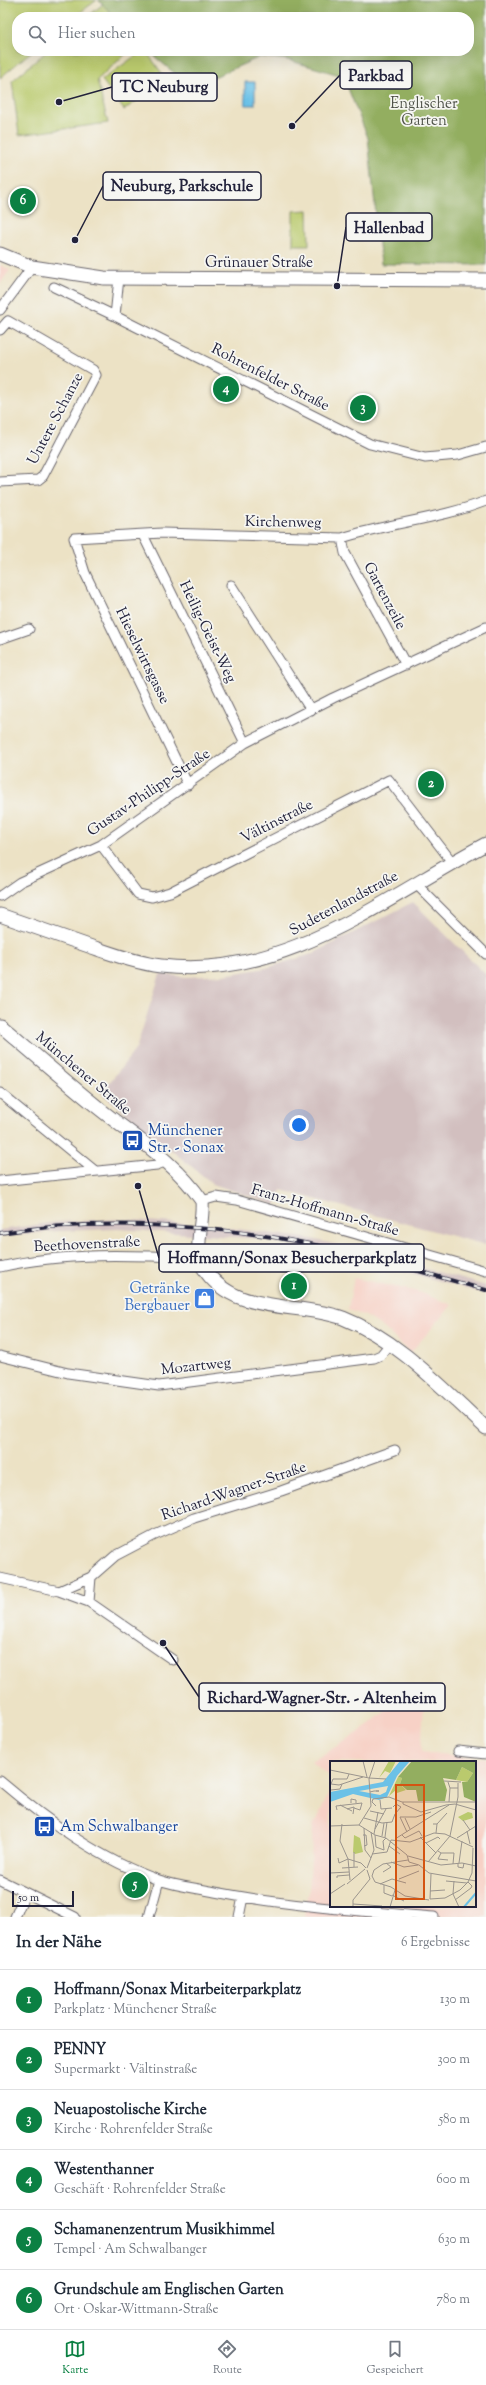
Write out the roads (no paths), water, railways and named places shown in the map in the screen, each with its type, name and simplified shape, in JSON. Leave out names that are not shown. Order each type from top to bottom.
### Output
[{"type":"street","name":"Grünauer Straße","points":[[0,254],[32,267],[77,275],[119,278],[486,280]]},
{"type":"street","points":[[0,310],[32,267]]},
{"type":"street","points":[[115,316],[119,278]]},
{"type":"street","name":"Rohrenfelder Straße","points":[[54,287],[370,444],[424,458],[458,455],[486,447]]},
{"type":"street","name":"Untere Schanze","points":[[0,330],[8,320],[93,370],[96,374],[43,476],[38,480],[0,482]]},
{"type":"street","name":"Kirchenweg","points":[[74,538],[144,535],[342,538],[467,508],[486,501]]},
{"type":"street","name":"Heilig-Geist-Weg","points":[[144,535],[245,743]]},
{"type":"street","name":"Hieselwirtsgasse","points":[[74,538],[85,573],[188,785]]},
{"type":"street","name":"Gartenzeile","points":[[342,538],[345,553],[406,664]]},
{"type":"street","points":[[231,585],[311,710]]},
{"type":"street","name":"Gustav-Philipp-Straße","points":[[0,896],[20,882],[101,845],[188,785],[245,743],[406,664],[486,627]]},
{"type":"street","points":[[0,639],[29,629]]},
{"type":"street","name":"Vältinstraße","points":[[101,845],[138,894],[152,897],[170,892],[389,780],[452,862]]},
{"type":"street","name":"Sudetenlandstraße","points":[[0,915],[121,957],[161,966],[193,967],[240,964],[274,956],[315,940],[486,844]]},
{"type":"street","points":[[416,884],[486,954]]},
{"type":"street","name":"Münchener Straße","points":[[0,1025],[92,1102],[167,1161],[202,1201]]},
{"type":"street","points":[[0,1093],[94,1170]]},
{"type":"street","points":[[0,1181],[94,1170],[157,1165],[167,1161]]},
{"type":"street","name":"Franz-Hoffmann-Straße","points":[[202,1201],[216,1197],[237,1200],[486,1271]]},
{"type":"street","points":[[202,1201],[200,1258],[209,1274],[226,1291],[242,1299],[253,1302],[322,1312],[364,1328],[391,1343],[486,1428]]},
{"type":"street","name":"Beethovenstraße","points":[[0,1267],[53,1258],[113,1255],[200,1258]]},
{"type":"street","name":"Mozartweg","points":[[0,1356],[68,1372],[159,1386],[374,1358],[380,1355],[391,1343]]},
{"type":"street","name":"Richard-Wagner-Straße","points":[[59,1591],[91,1577],[115,1556],[155,1535],[194,1518],[282,1491],[395,1450]]},
{"type":"street","points":[[89,1602],[91,1577]]},
{"type":"street","points":[[0,1578],[59,1591],[89,1602],[173,1660]]},
{"type":"street","points":[[458,1751],[486,1754]]},
{"type":"street","points":[[0,1781],[35,1809],[84,1842],[115,1860],[159,1880],[243,1897],[399,1915],[434,1917]]},
{"type":"street","points":[[0,1880],[25,1894],[75,1917]]},
{"type":"street","points":[[149,1917],[159,1880]]},
{"type":"street","points":[[15,1917],[25,1894]]},
{"type":"street","points":[[239,1917],[243,1897]]},
{"type":"water","points":[[245,82],[255,82],[255,105],[245,105]]},
{"type":"railway","points":[[0,1233],[37,1228],[115,1225],[155,1225],[235,1232],[273,1237],[355,1254],[486,1290]]},
{"type":"place","name":"TC Neuburg","points":[[59,102]]},
{"type":"place","name":"Parkbad","points":[[292,126]]},
{"type":"place","name":"Grundschule am Englischen Garten","points":[[23,201]]},
{"type":"place","name":"Neuburg, Parkschule","points":[[75,240]]},
{"type":"place","name":"Hallenbad","points":[[337,286]]},
{"type":"place","name":"Westenthanner","points":[[226,389]]},
{"type":"place","name":"Neuapostolische Kirche","points":[[363,408]]},
{"type":"place","name":"PENNY","points":[[431,784]]},
{"type":"place","name":"Münchener Str. - Sonax","points":[[133,1140]]},
{"type":"place","name":"Hoffmann/Sonax Besucherparkplatz","points":[[138,1186]]},
{"type":"place","name":"Hoffmann/Sonax Mitarbeiterparkplatz","points":[[294,1286]]},
{"type":"place","name":"Getränke Bergbauer","points":[[205,1298]]},
{"type":"place","name":"Richard-Wagner-Str. - Altenheim","points":[[163,1643]]},
{"type":"place","name":"Am Schwalbanger","points":[[45,1827]]},
{"type":"place","name":"Schamanenzentrum Musikhimmel","points":[[135,1885]]},
{"type":"park label","name":"Englischer Garten","points":[[424,112]]}]
